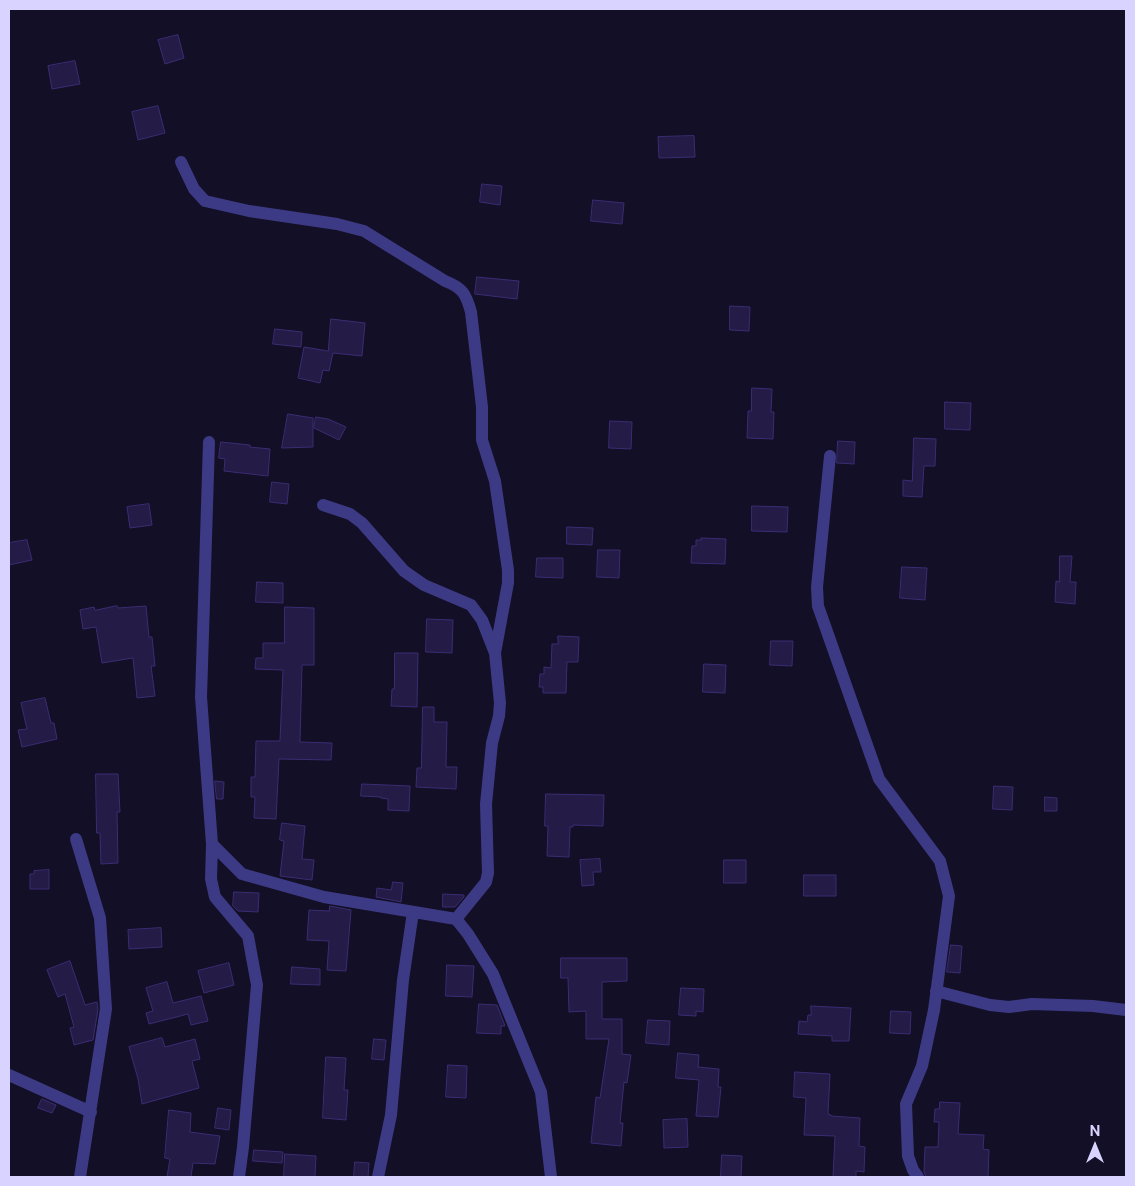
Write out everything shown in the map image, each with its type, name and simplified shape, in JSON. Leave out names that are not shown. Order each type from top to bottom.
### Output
[{"type":"street","points":[[181,162],[194,190],[205,201],[249,211],[337,224],[364,231],[445,281],[458,286],[467,298],[471,312],[482,407],[482,440],[495,481],[508,570],[508,583],[495,653]]},
{"type":"street","points":[[208,442],[201,697],[212,844],[211,879],[215,898],[248,936],[257,986],[239,1177]]},
{"type":"street","points":[[830,456],[817,587],[818,606],[879,779],[940,862],[949,896],[936,991],[922,1066],[906,1104],[908,1156],[914,1175]]},
{"type":"street","points":[[324,505],[350,514],[362,522],[404,571],[424,586],[471,605],[482,620],[495,653],[500,702],[499,716],[492,742],[486,804],[488,873],[486,882],[456,919]]},
{"type":"street","points":[[76,839],[100,918],[106,1009],[80,1177]]},
{"type":"street","points":[[212,844],[242,874],[324,898],[456,919],[494,974],[541,1092],[552,1177]]},
{"type":"street","points":[[378,1177],[391,1115],[403,980],[413,912]]},
{"type":"street","points":[[936,991],[990,1005],[1009,1007],[1032,1004],[1093,1006],[1126,1010]]},
{"type":"street","points":[[9,1075],[91,1112]]},
{"type":"building","points":[[178,35],[184,58],[165,64],[158,40]]},
{"type":"building","points":[[75,61],[80,84],[52,89],[48,66]]},
{"type":"building","points":[[158,106],[165,133],[138,140],[132,112]]},
{"type":"building","points":[[694,136],[695,157],[659,158],[658,137]]},
{"type":"building","points":[[482,184],[502,186],[500,205],[480,202]]},
{"type":"building","points":[[593,200],[624,203],[622,224],[591,221]]},
{"type":"building","points":[[477,277],[519,281],[517,299],[475,294]]},
{"type":"building","points":[[730,306],[750,307],[749,331],[730,330]]},
{"type":"building","points":[[331,319],[365,323],[362,356],[333,353],[329,371],[323,370],[320,383],[298,378],[304,347],[328,351]]},
{"type":"building","points":[[275,329],[302,332],[301,347],[273,344]]},
{"type":"building","points":[[752,388],[772,389],[771,412],[774,412],[773,439],[747,438],[748,411],[751,411]]},
{"type":"building","points":[[945,402],[971,403],[970,430],[945,429]]},
{"type":"building","points":[[288,414],[313,418],[313,447],[282,448]]},
{"type":"building","points":[[316,417],[328,419],[346,427],[339,440],[314,428]]},
{"type":"building","points":[[610,421],[632,422],[631,449],[609,448]]},
{"type":"building","points":[[914,438],[936,439],[935,466],[924,466],[922,497],[903,496],[903,480],[912,481]]},
{"type":"building","points":[[838,441],[855,442],[854,464],[837,463]]},
{"type":"building","points":[[221,442],[270,449],[268,476],[224,471],[225,459],[219,458]]},
{"type":"building","points":[[272,482],[289,484],[287,504],[270,502]]},
{"type":"building","points":[[149,504],[152,525],[130,528],[127,507]]},
{"type":"building","points":[[752,506],[788,507],[787,532],[752,531]]},
{"type":"building","points":[[567,527],[593,528],[592,545],[567,544]]},
{"type":"building","points":[[701,538],[726,539],[725,564],[691,563],[692,546],[696,546],[696,540],[701,540]]},
{"type":"building","points":[[27,540],[32,560],[9,565],[9,543]]},
{"type":"building","points":[[598,550],[620,550],[619,578],[597,577]]},
{"type":"building","points":[[1060,556],[1072,556],[1070,582],[1076,582],[1075,604],[1055,602],[1056,581],[1059,582]]},
{"type":"building","points":[[537,558],[563,558],[563,578],[536,577]]},
{"type":"building","points":[[902,567],[927,568],[925,600],[900,598]]},
{"type":"building","points":[[257,582],[283,583],[283,603],[256,602]]},
{"type":"building","points":[[117,606],[118,608],[146,606],[149,637],[152,637],[155,666],[151,666],[155,696],[137,698],[133,658],[102,663],[96,627],[83,629],[80,610],[94,607],[95,610]]},
{"type":"building","points":[[285,607],[314,608],[314,665],[302,665],[300,742],[332,743],[331,760],[279,759],[276,819],[254,818],[255,797],[251,797],[251,777],[255,777],[256,741],[280,741],[283,670],[255,669],[256,658],[263,658],[263,643],[284,643]]},
{"type":"building","points":[[427,619],[453,620],[452,653],[426,652]]},
{"type":"building","points":[[558,636],[579,637],[578,662],[567,662],[566,693],[543,693],[543,687],[539,687],[540,674],[544,674],[544,667],[551,668],[552,644],[558,644]]},
{"type":"building","points":[[771,641],[793,641],[792,666],[770,665]]},
{"type":"building","points":[[395,653],[418,653],[417,707],[391,706],[392,689],[394,689]]},
{"type":"building","points":[[704,664],[726,665],[725,693],[703,692]]},
{"type":"building","points":[[45,698],[51,723],[54,723],[57,739],[22,747],[18,730],[27,729],[21,703]]},
{"type":"building","points":[[423,707],[434,707],[434,722],[447,722],[446,767],[457,767],[456,789],[416,787],[417,768],[421,768]]},
{"type":"building","points":[[96,774],[118,774],[120,812],[117,812],[118,863],[101,864],[100,833],[97,833]]},
{"type":"building","points":[[215,781],[224,782],[223,799],[217,799]]},
{"type":"building","points":[[362,784],[410,786],[409,811],[388,810],[388,799],[361,796]]},
{"type":"building","points":[[994,786],[1013,787],[1012,810],[993,809]]},
{"type":"building","points":[[546,794],[604,795],[603,826],[573,825],[573,827],[570,827],[569,857],[547,856],[548,826],[545,826]]},
{"type":"building","points":[[1045,797],[1057,798],[1057,811],[1045,811]]},
{"type":"building","points":[[282,823],[305,826],[302,859],[314,860],[312,880],[280,876],[284,841],[280,840]]},
{"type":"building","points":[[600,859],[601,872],[593,872],[594,885],[582,886],[580,860]]},
{"type":"building","points":[[724,860],[746,860],[746,883],[724,883]]},
{"type":"building","points":[[49,870],[49,889],[30,889],[30,874],[34,874],[34,871]]},
{"type":"building","points":[[804,875],[836,875],[836,896],[804,896]]},
{"type":"building","points":[[393,882],[403,883],[401,902],[376,897],[377,888],[391,890]]},
{"type":"building","points":[[234,892],[259,893],[258,912],[238,911],[233,906]]},
{"type":"building","points":[[443,894],[464,895],[464,897],[455,907],[443,907]]},
{"type":"building","points":[[330,906],[351,910],[346,971],[327,970],[329,941],[307,940],[309,910],[329,911]]},
{"type":"building","points":[[161,928],[162,947],[129,949],[128,930]]},
{"type":"building","points":[[951,945],[962,946],[960,973],[947,972]]},
{"type":"building","points":[[561,958],[627,958],[627,981],[602,982],[602,1019],[622,1019],[622,1054],[631,1055],[627,1083],[624,1082],[620,1123],[623,1123],[621,1146],[591,1143],[596,1097],[600,1098],[609,1039],[586,1039],[586,1011],[569,1012],[568,978],[561,978]]},
{"type":"building","points":[[70,961],[85,1005],[97,1002],[98,1009],[93,1040],[74,1045],[70,1028],[74,1027],[65,994],[58,997],[47,970]]},
{"type":"building","points":[[229,963],[234,985],[204,993],[198,971]]},
{"type":"building","points":[[447,965],[474,966],[472,997],[446,996]]},
{"type":"building","points":[[292,967],[320,969],[320,985],[291,984]]},
{"type":"building","points":[[167,982],[173,1003],[201,996],[208,1021],[191,1025],[188,1014],[149,1024],[146,1013],[153,1011],[146,988]]},
{"type":"building","points":[[681,988],[704,989],[703,1012],[696,1011],[696,1016],[679,1015]]},
{"type":"building","points":[[479,1004],[497,1005],[505,1026],[501,1026],[501,1034],[477,1033]]},
{"type":"building","points":[[811,1006],[851,1008],[849,1041],[832,1041],[832,1036],[798,1034],[799,1021],[807,1022],[808,1015],[811,1015]]},
{"type":"building","points":[[891,1011],[911,1012],[910,1034],[890,1033]]},
{"type":"building","points":[[648,1020],[670,1021],[669,1045],[646,1043]]},
{"type":"building","points":[[162,1038],[165,1047],[195,1039],[200,1059],[192,1061],[199,1088],[142,1104],[138,1079],[129,1047]]},
{"type":"building","points":[[374,1039],[386,1040],[384,1060],[372,1059]]},
{"type":"building","points":[[678,1053],[699,1055],[698,1067],[719,1069],[718,1087],[721,1087],[718,1117],[696,1116],[699,1080],[676,1078]]},
{"type":"building","points":[[326,1057],[346,1058],[344,1090],[348,1090],[346,1120],[323,1118]]},
{"type":"building","points":[[448,1065],[467,1066],[466,1098],[446,1097]]},
{"type":"building","points":[[795,1072],[830,1074],[828,1114],[831,1116],[860,1118],[859,1146],[865,1147],[864,1172],[856,1171],[856,1177],[833,1177],[835,1136],[804,1135],[806,1098],[794,1097]]},
{"type":"building","points":[[42,1099],[56,1105],[52,1113],[38,1108]]},
{"type":"building","points":[[940,1102],[960,1103],[958,1134],[984,1135],[983,1149],[989,1150],[988,1177],[926,1177],[924,1172],[925,1147],[938,1147],[939,1122],[934,1122],[935,1109],[939,1109]]},
{"type":"building","points":[[218,1108],[231,1110],[229,1130],[215,1128]]},
{"type":"building","points":[[169,1110],[191,1113],[190,1132],[220,1136],[215,1164],[193,1163],[191,1177],[167,1177],[170,1159],[165,1158]]},
{"type":"building","points":[[687,1119],[688,1147],[664,1148],[663,1120]]},
{"type":"building","points":[[254,1150],[283,1152],[282,1163],[253,1161]]},
{"type":"building","points":[[285,1154],[316,1156],[315,1177],[284,1177]]},
{"type":"building","points":[[722,1155],[742,1156],[741,1177],[721,1177]]},
{"type":"building","points":[[355,1162],[369,1163],[368,1177],[354,1177]]}]
